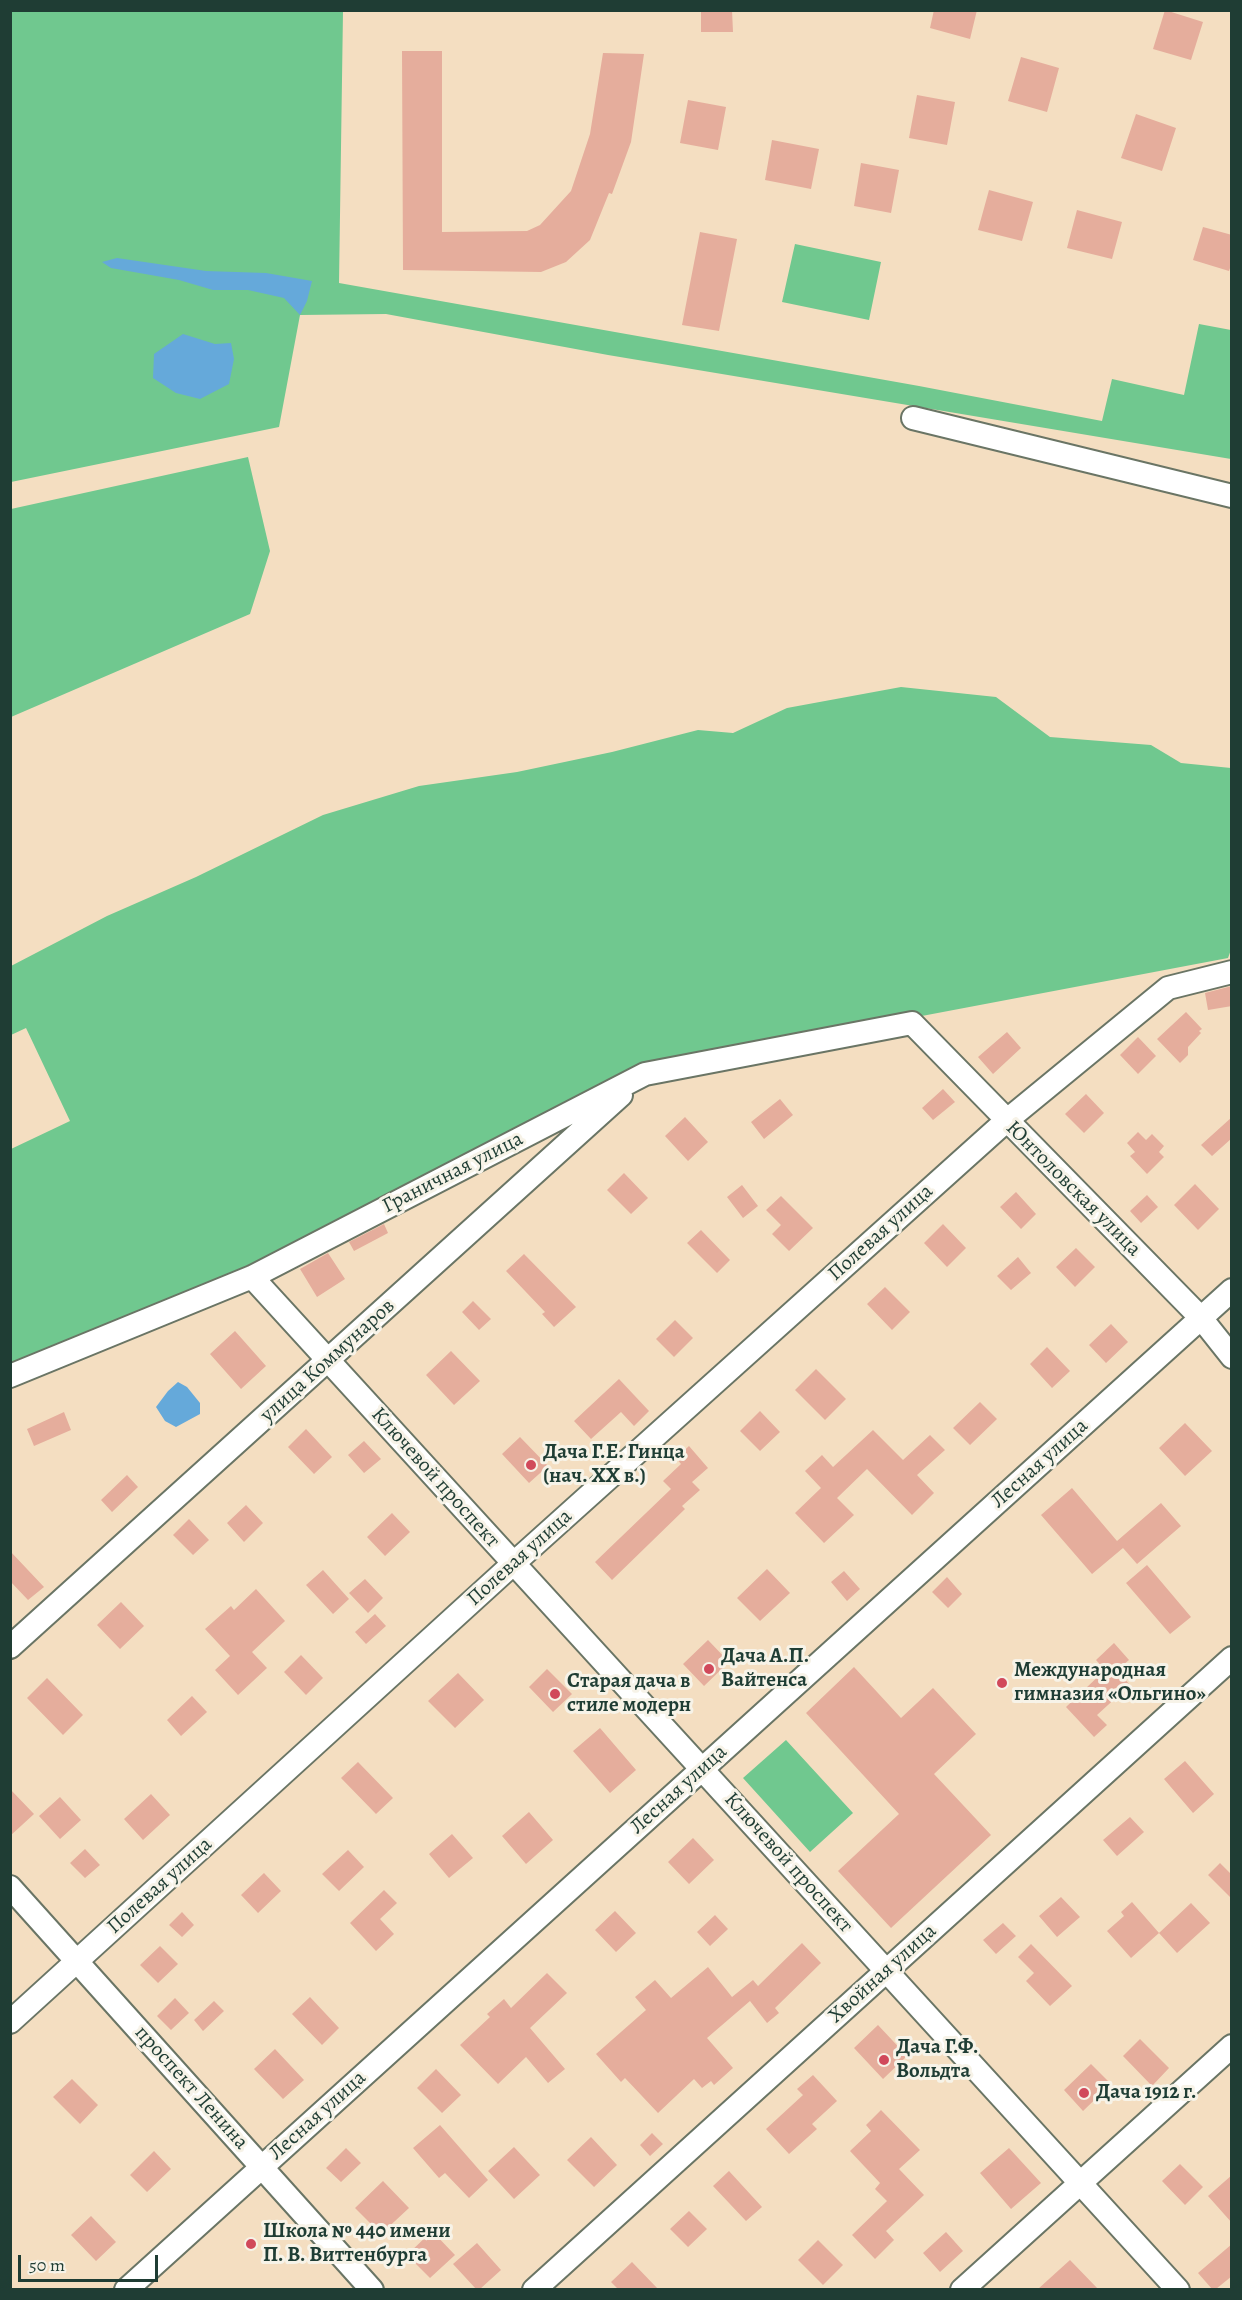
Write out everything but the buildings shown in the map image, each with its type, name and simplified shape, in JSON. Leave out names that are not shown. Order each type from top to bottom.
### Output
[{"type":"street","points":[[913,418],[1232,496]]},
{"type":"street","name":"Полевая улица","points":[[10,2022],[514,1563],[1006,1121],[1168,988],[1232,972]]},
{"type":"street","name":"Юнтоловская улица","points":[[912,1023],[1201,1318],[1232,1357]]},
{"type":"street","name":"Граничная улица","points":[[10,1376],[252,1277],[645,1074],[912,1023]]},
{"type":"street","name":"улица Коммунаров","points":[[10,1647],[645,1074]]},
{"type":"street","name":"Ключевой проспект","points":[[252,1277],[1178,2289]]},
{"type":"street","name":"Лесная улица","points":[[126,2289],[1232,1290]]},
{"type":"street","name":"Хвойная улица","points":[[534,2289],[1232,1658]]},
{"type":"street","name":"проспект Ленина","points":[[10,1887],[372,2289]]},
{"type":"street","points":[[962,2289],[1232,2046]]},
{"type":"green space","points":[[11,11],[343,11],[339,283],[919,386],[1102,421],[1112,379],[1184,395],[1199,324],[1231,330],[1231,459],[608,355],[386,314],[300,315],[279,427],[11,482]]},
{"type":"green space","points":[[795,244],[881,262],[869,320],[782,302]]},
{"type":"green space","points":[[248,457],[270,551],[250,614],[11,717],[11,509]]},
{"type":"green space","points":[[901,687],[996,697],[1050,737],[1151,745],[1181,763],[1231,768],[1232,947],[1228,958],[642,1069],[247,1269],[11,1368],[11,1149],[70,1121],[26,1028],[11,1035],[11,966],[107,916],[196,877],[323,815],[419,786],[517,772],[612,752],[698,730],[733,733],[787,708]]},
{"type":"green space","points":[[786,1740],[853,1813],[810,1852],[743,1778]]},
{"type":"water","points":[[117,258],[206,271],[266,273],[312,281],[307,301],[300,315],[284,298],[248,290],[213,290],[179,280],[111,268],[102,262]]},
{"type":"water","points":[[183,334],[215,344],[231,343],[234,359],[229,384],[200,399],[176,393],[153,378],[154,354]]},
{"type":"water","points":[[178,1382],[187,1387],[200,1403],[200,1414],[176,1427],[165,1421],[156,1407]]},
{"type":"place","name":"Дача Г.Е. Гинца (нач. XX в.)","points":[[531,1465]]},
{"type":"place","name":"Дача А.П. Вайтенса","points":[[709,1669]]},
{"type":"place","name":"Международная гимназия «Ольгино»","points":[[1002,1683]]},
{"type":"place","name":"Старая дача в стиле модерн","points":[[555,1694]]},
{"type":"place","name":"Дача Г.Ф. Вольдта","points":[[884,2060]]},
{"type":"place","name":"Дача 1912 г.","points":[[1084,2093]]},
{"type":"place","name":"Школа № 440 имени П. В. Виттенбурга","points":[[251,2244]]}]
